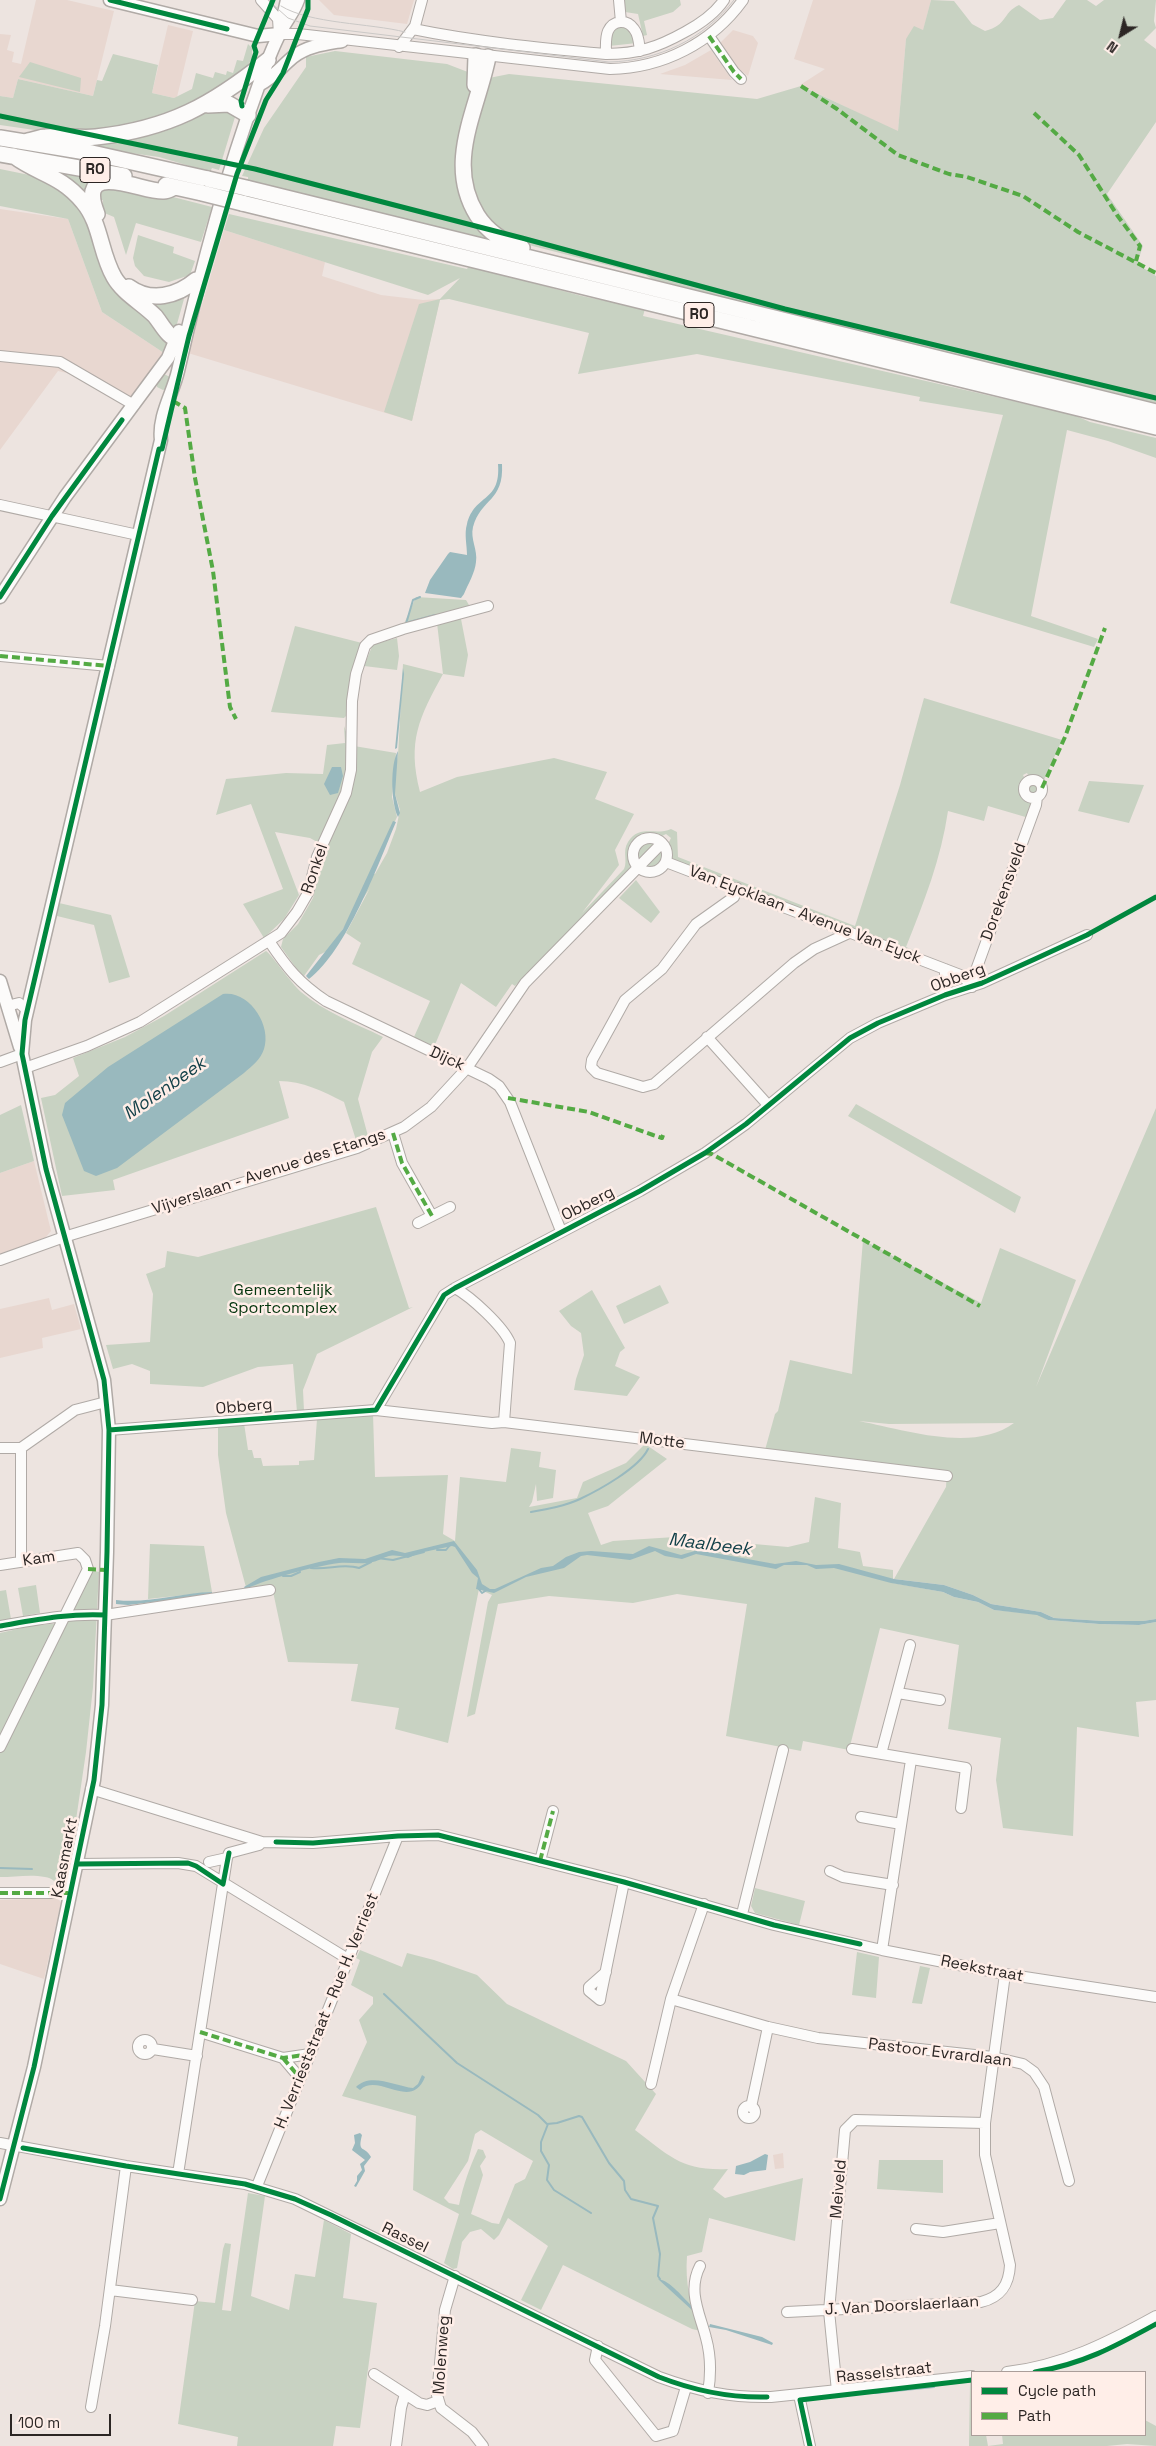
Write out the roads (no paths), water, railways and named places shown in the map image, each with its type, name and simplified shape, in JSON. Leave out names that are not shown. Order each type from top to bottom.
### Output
[{"type":"highway","points":[[482,56],[462,164],[462,179],[468,200],[479,219],[489,230],[505,241],[528,250],[540,260]]},
{"type":"highway","points":[[28,141],[47,136],[73,139],[128,133],[160,125],[204,106],[235,87],[268,60]]},
{"type":"highway","points":[[204,106],[224,103],[238,108],[248,115]]},
{"type":"highway","name":"R0","points":[[0,138],[28,141],[246,188],[1156,412]]},
{"type":"highway","points":[[7,155],[28,167],[54,177],[85,203],[96,223],[105,254],[118,283],[156,317],[178,342]]},
{"type":"highway","name":"R0","points":[[7,155],[202,193],[1156,428]]},
{"type":"highway","points":[[175,187],[163,192],[112,181],[98,186],[93,198],[116,272],[125,284],[139,292],[160,296],[179,292],[196,280]]},
{"type":"main road","points":[[110,0],[258,36],[279,34]]},
{"type":"main road","points":[[279,34],[287,0]]},
{"type":"main road","points":[[0,598],[52,516],[159,372],[178,342],[258,85],[279,34],[298,0]]},
{"type":"main road","points":[[258,85],[273,78],[293,57],[304,50],[320,44],[342,41]]},
{"type":"main road","points":[[22,1018],[109,666],[161,440],[160,433],[170,392],[176,380],[178,342],[196,280],[205,258]]},
{"type":"main road","points":[[159,372],[170,372],[176,380]]},
{"type":"main road","points":[[151,383],[154,390],[159,394],[170,392]]},
{"type":"main road","name":"Kaasmarkt","points":[[0,981],[9,1010],[22,1018],[22,1054],[46,1169],[100,1362],[109,1430],[106,1615],[102,1705],[94,1780],[78,1864],[34,2067],[6,2145],[0,2199]]},
{"type":"street","points":[[261,0],[278,19],[279,34],[298,34],[342,41],[615,69],[667,58],[709,36],[724,23],[743,0]]},
{"type":"street","points":[[399,47],[413,29],[422,0]]},
{"type":"street","points":[[619,0],[621,22]]},
{"type":"street","points":[[413,29],[456,37],[606,54],[640,52],[663,44],[694,28],[712,14],[724,0]]},
{"type":"street","points":[[606,54],[608,31],[613,25],[621,22],[629,24],[635,30],[640,52]]},
{"type":"street","points":[[709,36],[734,72],[741,78]]},
{"type":"street","points":[[0,356],[60,362],[134,405]]},
{"type":"street","points":[[0,505],[138,535]]},
{"type":"street","name":"Ronkel","points":[[25,1068],[87,1046],[134,1025],[269,941],[290,922],[303,902],[311,882],[317,857],[346,793],[351,770],[352,701],[356,674],[365,646],[370,640],[403,629],[488,606]]},
{"type":"street","points":[[0,656],[109,666]]},
{"type":"street","name":"Dorekensveld","points":[[972,987],[976,970],[1036,805],[1037,797]]},
{"type":"street","points":[[651,838],[662,843],[666,850],[666,862],[662,868],[651,872],[644,871],[637,867],[633,860],[633,852],[640,841],[651,838]]},
{"type":"street","name":"Vijverslaan - Avenue des Etangs","points":[[0,1260],[64,1236],[357,1148],[394,1133],[424,1113],[467,1068],[525,983],[662,843]]},
{"type":"street","name":"Van Eycklaan - Avenue Van Eyck","points":[[666,862],[963,976],[972,987]]},
{"type":"street","points":[[737,888],[734,897],[696,924],[662,968],[625,1000],[592,1060],[591,1067],[596,1073],[642,1087],[654,1084],[794,963],[814,950],[849,933]]},
{"type":"street","name":"Obberg","points":[[109,1430],[376,1410],[440,1302],[455,1288],[674,1172],[732,1135],[850,1038],[878,1023],[945,995],[972,987],[1087,935]]},
{"type":"street","name":"Dijck","points":[[269,941],[286,966],[305,987],[318,996],[467,1068],[499,1086],[510,1102],[561,1231]]},
{"type":"street","points":[[945,969],[945,995]]},
{"type":"street","points":[[9,1010],[11,1005],[19,1002],[22,1018]]},
{"type":"street","points":[[707,1037],[768,1105]]},
{"type":"street","points":[[0,1062],[22,1054]]},
{"type":"street","points":[[394,1133],[402,1163],[432,1216]]},
{"type":"street","points":[[418,1223],[450,1207]]},
{"type":"street","points":[[455,1288],[463,1292],[497,1324],[507,1335],[510,1343],[504,1422]]},
{"type":"street","points":[[0,1448],[21,1448],[75,1410],[106,1402]]},
{"type":"street","name":"Motte","points":[[376,1410],[492,1423],[504,1422],[947,1476]]},
{"type":"street","points":[[21,1448],[21,1562]]},
{"type":"street","name":"Kam","points":[[0,1565],[78,1554],[85,1560],[88,1569],[65,1617]]},
{"type":"street","points":[[0,1626],[41,1618],[83,1614],[106,1615],[270,1590]]},
{"type":"street","points":[[0,1747],[65,1617]]},
{"type":"street","points":[[881,1754],[910,1645]]},
{"type":"street","points":[[898,1693],[940,1700]]},
{"type":"street","points":[[852,1749],[966,1768],[961,1808]]},
{"type":"street","points":[[742,1914],[783,1750]]},
{"type":"street","points":[[882,1950],[911,1760]]},
{"type":"street","points":[[91,1789],[262,1842]]},
{"type":"street","points":[[540,1861],[553,1811]]},
{"type":"street","points":[[861,1818],[901,1824]]},
{"type":"street","name":"Reekstraat","points":[[262,1842],[313,1843],[398,1836],[438,1835],[624,1882],[809,1933],[882,1950],[1005,1974],[1156,1997]]},
{"type":"street","name":"H. Verrieststraat - Rue H. Verriest","points":[[257,2186],[398,1836]]},
{"type":"street","points":[[178,2174],[227,1858],[229,1853],[259,1845],[262,1842]]},
{"type":"street","points":[[209,1862],[227,1858]]},
{"type":"street","points":[[78,1864],[178,1863],[196,1866],[348,1959]]},
{"type":"street","points":[[830,1871],[843,1877],[893,1885]]},
{"type":"street","points":[[606,1972],[624,1882]]},
{"type":"street","points":[[0,1893],[71,1893]]},
{"type":"street","points":[[650,2084],[671,1999],[704,1904]]},
{"type":"street","name":"J. Van Doorslaerlaan","points":[[787,2312],[990,2300],[1006,2287],[1010,2276],[1010,2265],[985,2155],[984,2124],[1005,1974]]},
{"type":"street","name":"Pastoor Evrardlaan","points":[[671,1999],[768,2027],[818,2038],[993,2057],[1023,2064],[1034,2072],[1044,2087],[1069,2181]]},
{"type":"street","points":[[751,2107],[768,2027]]},
{"type":"street","points":[[200,2032],[283,2058],[310,2054]]},
{"type":"street","points":[[153,2049],[197,2056]]},
{"type":"street","points":[[283,2058],[300,2078]]},
{"type":"street","name":"Meiveld","points":[[837,2391],[829,2311],[845,2130],[855,2120],[984,2124]]},
{"type":"street","name":"Rassel","points":[[6,2145],[257,2186],[295,2199],[330,2215],[659,2377],[708,2393],[738,2398],[771,2398]]},
{"type":"street","points":[[91,2406],[110,2290],[126,2166]]},
{"type":"street","points":[[916,2229],[943,2232],[1000,2223]]},
{"type":"street","points":[[700,2266],[695,2276],[694,2301],[706,2338],[709,2357],[708,2393]]},
{"type":"street","name":"Molenweg","points":[[455,2276],[445,2310],[438,2401],[441,2408],[472,2432],[483,2446]]},
{"type":"street","points":[[110,2290],[192,2300]]},
{"type":"street","points":[[1016,2371],[1079,2355],[1105,2345],[1156,2316]]},
{"type":"street","points":[[598,2346],[595,2360],[656,2441],[672,2430],[686,2387]]},
{"type":"street","points":[[374,2374],[419,2403],[427,2405],[438,2401]]},
{"type":"street","name":"Rasselstraat","points":[[771,2398],[971,2376]]},
{"type":"street","points":[[396,2446],[401,2408],[405,2394]]},
{"type":"street","points":[[799,2395],[810,2446]]},
{"type":"water","points":[[498,464],[502,464],[502,476],[499,486],[496,493],[481,510],[473,527],[472,536],[476,562],[464,594],[461,598],[425,593],[430,580],[450,552],[467,555],[467,524],[476,507],[492,492],[496,485]]},
{"type":"water","points":[[403,668],[397,748],[395,749]]},
{"type":"water","points":[[398,751],[395,794],[400,813],[398,817],[392,784],[395,757]]},
{"type":"water","points":[[332,767],[341,767],[343,776],[338,793],[330,795],[324,784]]},
{"type":"water","points":[[393,821],[396,822],[360,906],[336,949],[323,966],[309,979],[306,976],[343,929]]},
{"type":"water","points":[[223,994],[233,994],[242,998],[250,1003],[256,1011],[265,1030],[266,1040],[263,1053],[244,1073],[117,1168],[96,1176],[84,1171],[62,1115],[65,1103],[108,1067]]},
{"type":"water","points":[[454,1541],[477,1570],[482,1584],[490,1589],[495,1589],[541,1568],[553,1566],[566,1557],[579,1552],[633,1554],[649,1546],[681,1555],[698,1550],[775,1564],[796,1561],[816,1565],[839,1564],[894,1579],[944,1585],[973,1595],[991,1604],[1041,1612],[1054,1618],[1103,1621],[1143,1621],[1156,1619],[1156,1622],[1139,1625],[1048,1620],[1037,1615],[994,1610],[978,1602],[954,1597],[943,1592],[891,1583],[834,1568],[816,1569],[807,1565],[784,1565],[776,1569],[696,1554],[682,1559],[665,1556],[655,1551],[630,1560],[581,1556],[564,1568],[526,1577],[494,1593],[476,1589],[478,1578],[472,1573],[455,1547],[452,1546],[419,1553],[408,1558],[389,1556],[367,1563],[328,1565],[279,1577],[245,1589],[244,1587],[261,1577],[319,1562],[339,1558],[365,1559],[392,1550],[405,1553]]},
{"type":"water","points":[[212,1592],[212,1595],[128,1605],[116,1604],[116,1600],[140,1601]]},
{"type":"water","points":[[422,2075],[425,2077],[419,2087],[412,2091],[403,2092],[376,2085],[360,2090],[356,2087],[362,2083],[376,2080],[413,2088],[418,2084]]},
{"type":"water","points":[[360,2133],[362,2135],[360,2145],[371,2157],[364,2166],[365,2171],[356,2187],[354,2186],[357,2176],[362,2170],[360,2164],[365,2160],[352,2150],[355,2143],[354,2135]]},
{"type":"water","points":[[765,2154],[768,2155],[766,2170],[750,2172],[744,2175],[735,2174],[736,2166],[750,2162]]},
{"type":"water","points":[[658,2279],[663,2280],[677,2290],[693,2307],[693,2311]]},
{"type":"water","points":[[710,2324],[762,2337],[773,2343],[772,2345],[726,2330],[709,2327]]},
{"type":"waterway","name":"Molenbeek","points":[[406,624],[413,600],[420,597]]},
{"type":"waterway","points":[[409,622],[435,615]]},
{"type":"waterway","points":[[531,1512],[568,1504],[597,1490],[628,1471],[648,1449]]},
{"type":"waterway","name":"Maalbeek","points":[[437,1550],[446,1550],[450,1545]]},
{"type":"waterway","name":"Maalbeek","points":[[377,1558],[393,1560],[424,1552]]},
{"type":"waterway","name":"Maalbeek","points":[[311,1568],[347,1566],[359,1568],[371,1562]]},
{"type":"waterway","name":"Maalbeek","points":[[283,1576],[291,1576],[300,1572]]},
{"type":"waterway","name":"Maalbeek","points":[[478,1588],[482,1593],[487,1590]]},
{"type":"waterway","points":[[0,1868],[32,1869]]},
{"type":"waterway","points":[[384,1994],[457,2063],[538,2115],[547,2124],[579,2116],[582,2117],[609,2163],[624,2181],[625,2190],[631,2199],[658,2206],[653,2218],[660,2254],[658,2276],[660,2279]]},
{"type":"waterway","points":[[548,2124],[541,2142],[541,2151],[549,2165],[547,2180],[554,2190],[591,2213]]},
{"type":"waterway","points":[[875,2393],[934,2387]]},
{"type":"tram line","points":[[268,0],[288,18],[310,26],[609,62],[645,57],[679,45],[709,26],[734,0]]},
{"type":"tram line","points":[[281,6],[293,12],[324,20],[405,32]]},
{"type":"park label","name":"Gemeentelijk Sportcomplex","points":[[283,1300]]}]
